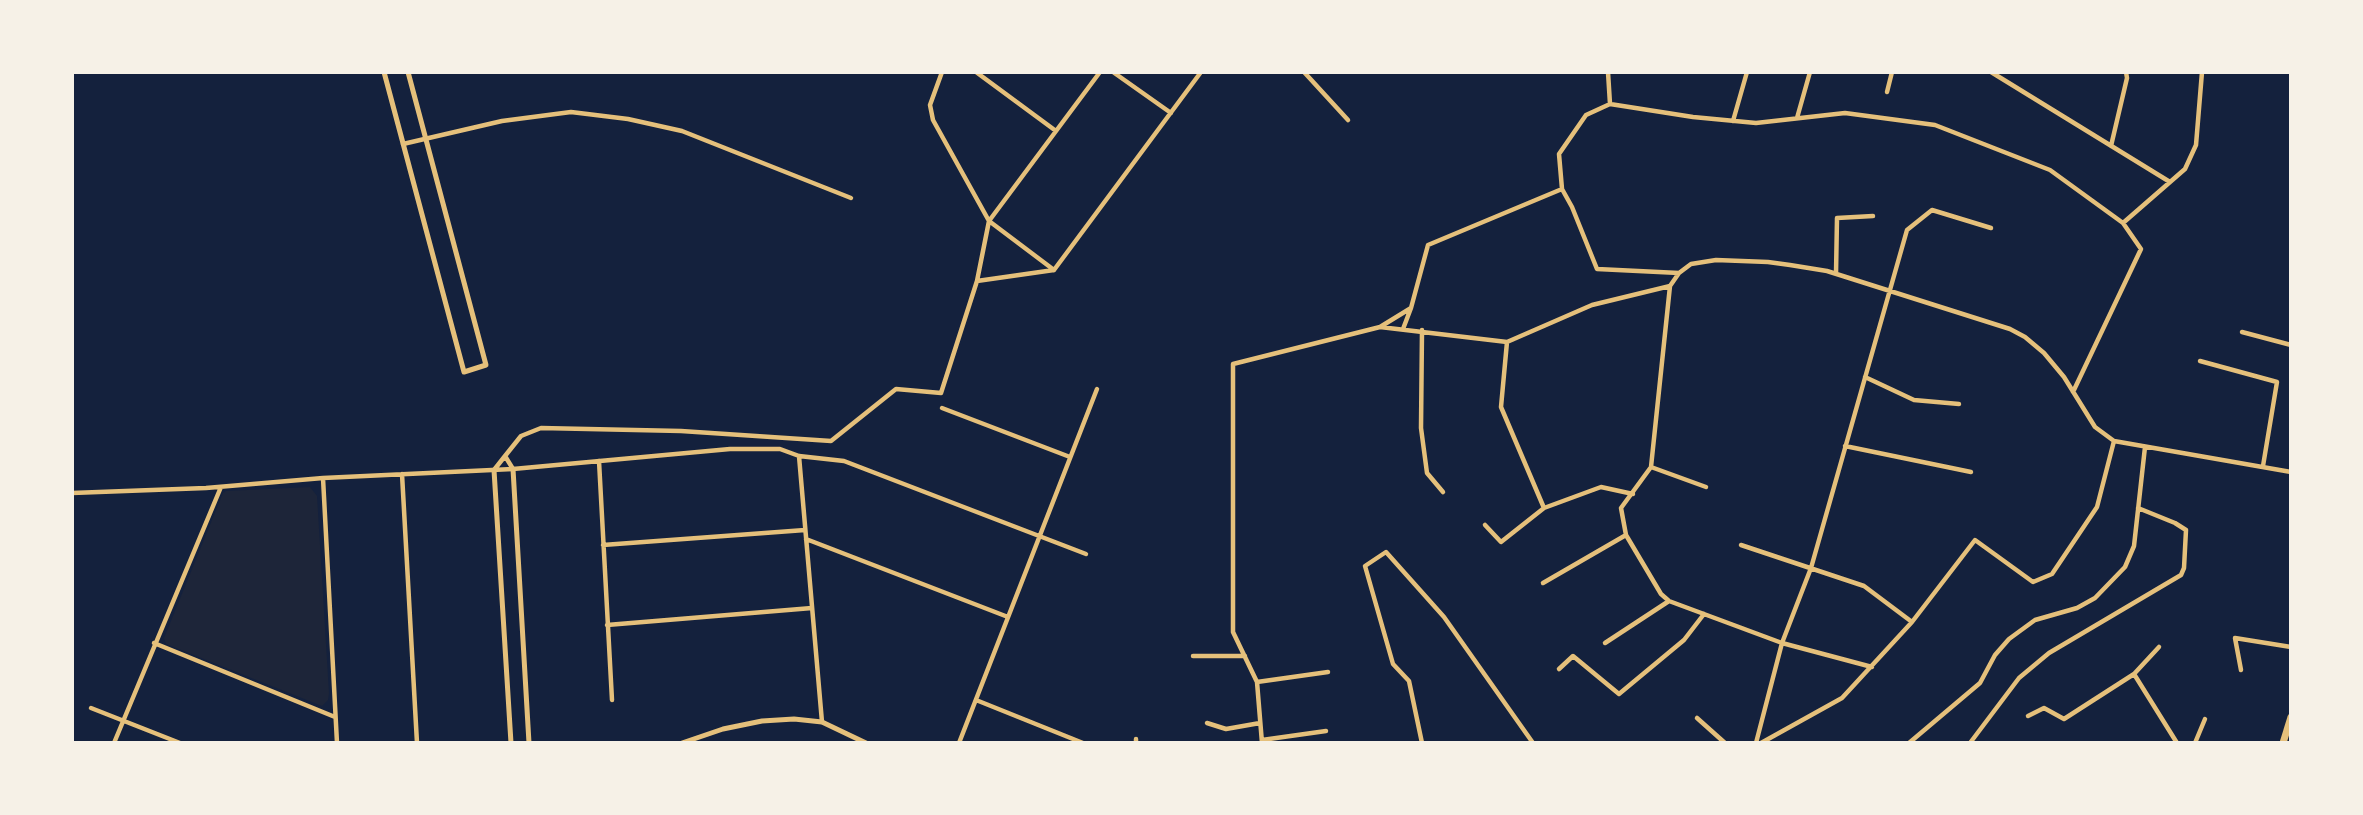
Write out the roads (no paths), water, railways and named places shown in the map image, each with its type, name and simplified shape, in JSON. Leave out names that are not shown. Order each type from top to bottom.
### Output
[{"type":"main road","points":[[2283,743],[2291,717]]},
{"type":"street","points":[[384,72],[464,372],[486,365],[408,72]]},
{"type":"street","points":[[942,72],[930,105],[933,120],[989,221],[1054,270]]},
{"type":"street","points":[[976,72],[1056,131]]},
{"type":"street","points":[[511,743],[494,470],[521,436],[541,428],[681,431],[831,441],[896,389],[940,393],[977,281],[989,221],[1100,72]]},
{"type":"street","points":[[1113,72],[1171,113]]},
{"type":"street","points":[[977,281],[1054,270],[1201,72]]},
{"type":"street","points":[[1304,72],[1348,120]]},
{"type":"street","points":[[1608,72],[1610,104]]},
{"type":"street","points":[[1733,121],[1747,72]]},
{"type":"street","points":[[1797,118],[1810,72]]},
{"type":"street","points":[[1887,92],[1893,72]]},
{"type":"street","points":[[1991,72],[2170,182]]},
{"type":"street","points":[[2111,146],[2127,78],[2126,72]]},
{"type":"street","points":[[2123,224],[2185,169],[2196,145],[2202,72]]},
{"type":"street","points":[[1679,273],[1597,269],[1572,207],[1562,189],[1559,154],[1586,116],[1610,104],[1756,123],[1845,113],[1935,125],[2050,170],[2123,224],[2140,249],[2073,392]]},
{"type":"street","points":[[403,144],[502,121],[571,112],[628,118],[682,131],[851,198]]},
{"type":"street","points":[[1403,329],[1428,245],[1562,189]]},
{"type":"street","points":[[1756,743],[1782,643],[1811,568],[1907,230],[1932,210],[1991,228]]},
{"type":"street","points":[[1836,274],[1837,218],[1873,216]]},
{"type":"street","points":[[1872,667],[1782,643],[1669,601],[1661,594],[1626,535],[1621,508],[1651,467],[1670,286],[1679,273],[1691,264],[1716,260],[1768,262],[1836,274],[2010,329],[2025,337],[2044,353],[2064,377],[2096,427],[2114,441],[2291,472]]},
{"type":"street","points":[[1380,327],[1422,330],[1507,342],[1592,305],[1670,286]]},
{"type":"street","points":[[1326,731],[1262,742],[1257,682],[1233,632],[1233,364],[1380,327],[1411,308]]},
{"type":"street","points":[[1422,330],[1421,428],[1428,473],[1443,492]]},
{"type":"street","points":[[2242,332],[2291,345]]},
{"type":"street","points":[[1507,342],[1501,407],[1544,508]]},
{"type":"street","points":[[2200,361],[2277,382],[2263,466]]},
{"type":"street","points":[[1865,377],[1914,400],[1959,404]]},
{"type":"street","points":[[959,743],[1096,388]]},
{"type":"street","points":[[942,408],[1070,457]]},
{"type":"street","points":[[1761,743],[1842,698],[1912,622],[1975,540],[2033,582],[2052,574],[2097,507],[2114,441]]},
{"type":"street","points":[[1845,447],[1971,472]]},
{"type":"street","points":[[1909,743],[1980,684],[1995,655],[2008,639],[2035,620],[2067,612],[2085,604],[2112,582],[2131,556],[2145,447]]},
{"type":"street","points":[[72,493],[221,487],[323,478],[513,469],[730,449],[780,449],[799,456],[844,461],[1086,554]]},
{"type":"street","points":[[505,456],[513,469],[529,743]]},
{"type":"street","points":[[799,456],[822,722]]},
{"type":"street","points":[[599,461],[612,700]]},
{"type":"street","points":[[1651,467],[1706,487]]},
{"type":"street","points":[[402,474],[417,743]]},
{"type":"street","points":[[323,478],[337,743]]},
{"type":"street","points":[[114,743],[221,487]]},
{"type":"street","points":[[1485,525],[1501,542],[1544,508],[1601,487],[1633,494]]},
{"type":"street","points":[[1970,743],[2019,678],[2049,653],[2181,575],[2184,568],[2186,530],[2138,508]]},
{"type":"street","points":[[603,544],[806,530]]},
{"type":"street","points":[[1544,583],[1626,535]]},
{"type":"street","points":[[806,539],[1008,617]]},
{"type":"street","points":[[1741,544],[1864,586],[1912,622]]},
{"type":"street","points":[[1422,743],[1409,681],[1393,664],[1365,566],[1386,552],[1444,618],[1533,743]]},
{"type":"street","points":[[1605,643],[1669,601]]},
{"type":"street","points":[[608,625],[812,608]]},
{"type":"street","points":[[1559,669],[1573,656],[1619,694],[1684,640],[1704,614]]},
{"type":"street","points":[[2241,670],[2235,638],[2291,648]]},
{"type":"street","points":[[154,643],[335,717]]},
{"type":"street","points":[[2028,716],[2044,708],[2064,719],[2134,674],[2159,647]]},
{"type":"street","points":[[1193,656],[1245,656]]},
{"type":"street","points":[[1257,682],[1329,672]]},
{"type":"street","points":[[2134,674],[2177,743]]},
{"type":"street","points":[[976,700],[1083,743]]},
{"type":"street","points":[[91,708],[180,743]]},
{"type":"street","points":[[1697,718],[1725,743]]},
{"type":"street","points":[[682,743],[723,729],[762,721],[794,719],[822,722],[866,743]]},
{"type":"street","points":[[2194,743],[2205,719]]},
{"type":"street","points":[[1207,723],[1226,729],[1260,723]]}]
